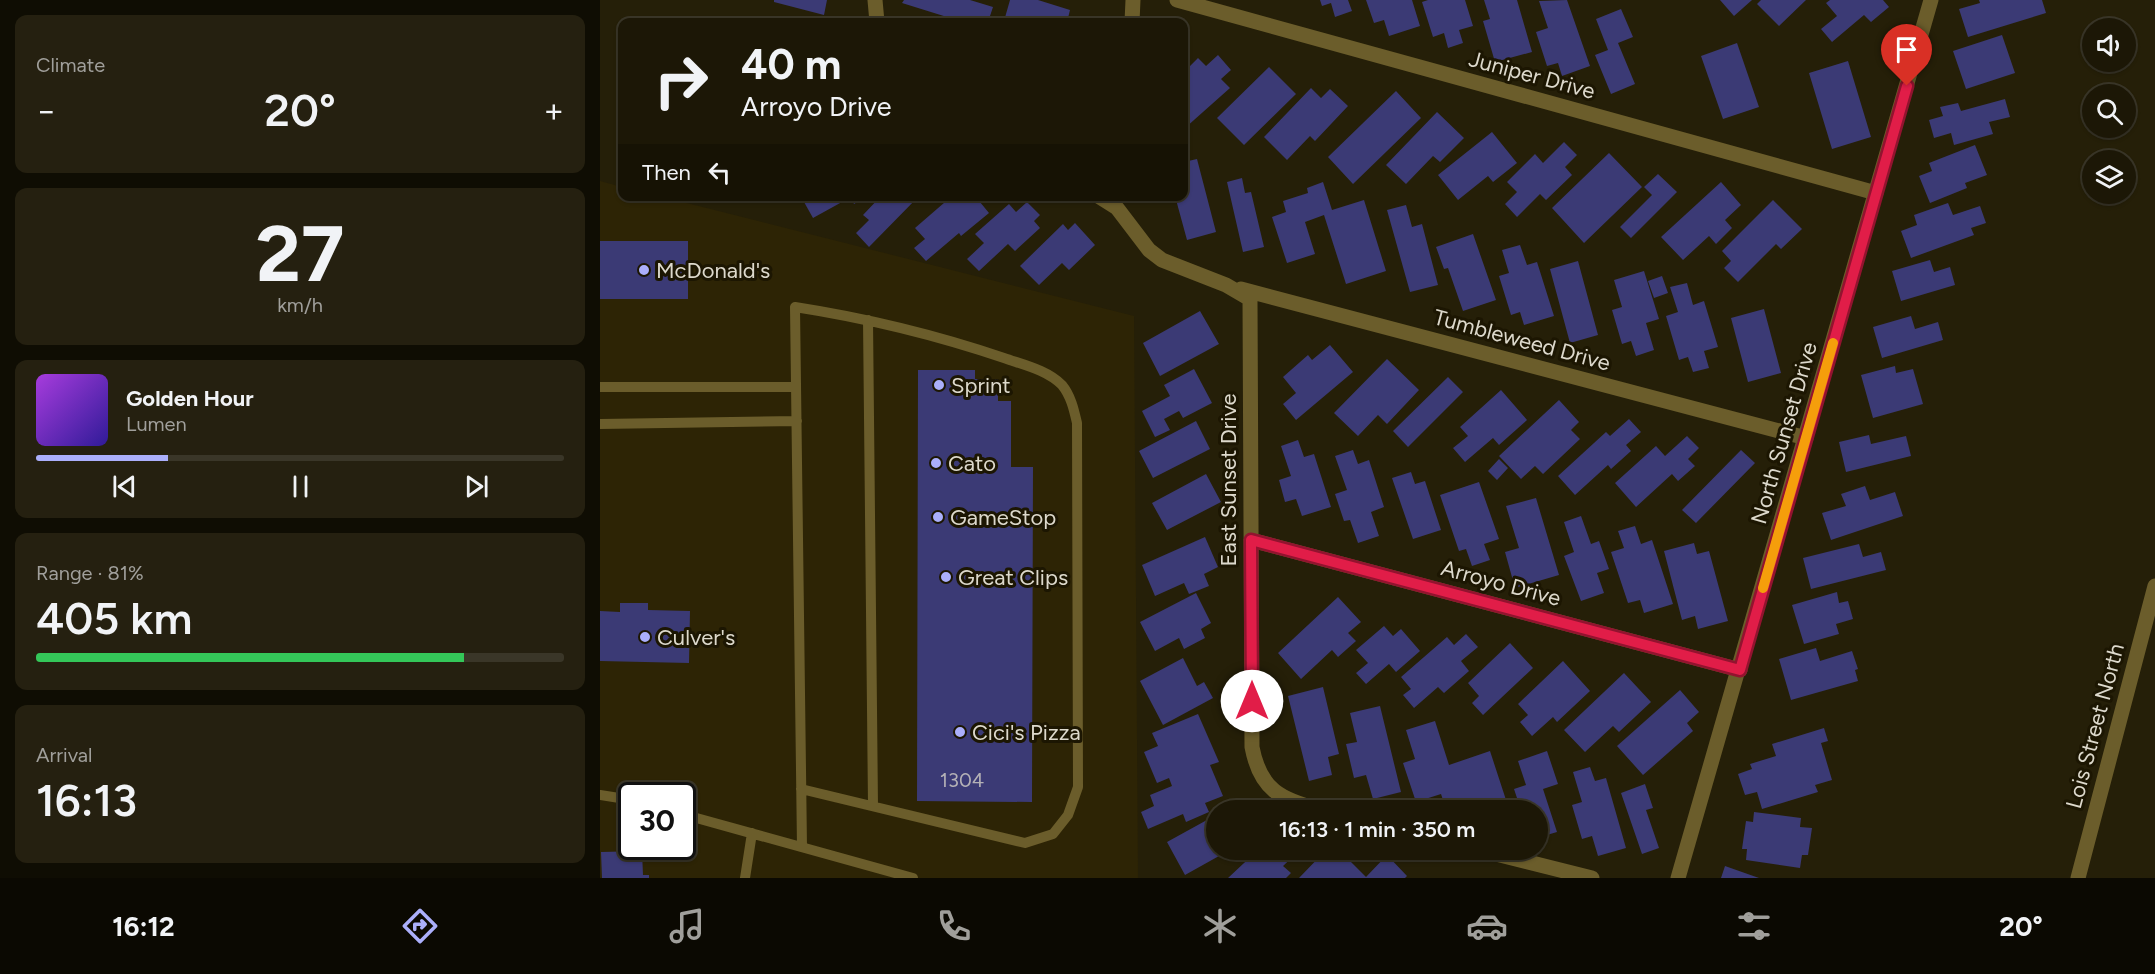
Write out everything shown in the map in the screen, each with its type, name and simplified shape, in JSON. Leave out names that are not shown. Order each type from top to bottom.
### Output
[{"type":"street","points":[[874,0],[876,18]]},
{"type":"street","points":[[1132,18],[1133,0]]},
{"type":"street","name":"Juniper Drive","points":[[1177,0],[1876,193]]},
{"type":"street","name":"North Sunset Drive","points":[[1679,878],[1931,0]]},
{"type":"street","name":"East Sunset Drive","points":[[1109,201],[1117,208],[1149,250],[1162,260],[1226,285],[1250,299],[1252,747],[1263,780],[1275,792],[1288,800]]},
{"type":"street","name":"Tumbleweed Drive","points":[[1226,285],[1806,438]]},
{"type":"street","name":"Arroyo Drive","points":[[1251,540],[1740,670]]},
{"type":"street","name":"Lois Street North","points":[[2078,878],[2155,586]]},
{"type":"street","points":[[1520,860],[1592,878]]},
{"type":"lane","points":[[801,789],[1026,843],[1053,834],[1068,815],[1078,787],[1077,423],[1070,398],[1062,386],[1046,373],[970,347],[868,320],[795,307],[797,421],[801,789],[802,847]]},
{"type":"lane","points":[[868,320],[873,806]]},
{"type":"lane","points":[[600,387],[796,387]]},
{"type":"lane","points":[[600,424],[797,421]]},
{"type":"lane","points":[[600,795],[618,798]]},
{"type":"lane","points":[[696,818],[913,878]]},
{"type":"lane","points":[[745,878],[752,833]]},
{"type":"shaded area","points":[[600,181],[618,186],[618,201],[679,201],[1134,316],[1138,878],[600,878]]},
{"type":"building","points":[[774,0],[827,0],[824,15],[774,2]]},
{"type":"building","points":[[904,0],[970,0],[993,7],[989,18],[950,18],[902,3]]},
{"type":"building","points":[[1010,0],[1038,0],[1070,10],[1068,18],[1005,18]]},
{"type":"building","points":[[1320,0],[1348,0],[1352,11],[1335,17],[1331,3],[1322,6]]},
{"type":"building","points":[[1366,0],[1412,0],[1420,26],[1389,36],[1384,20],[1374,23]]},
{"type":"building","points":[[1465,0],[1473,26],[1459,30],[1463,43],[1448,48],[1444,33],[1433,37],[1422,2]]},
{"type":"building","points":[[1484,0],[1517,0],[1532,52],[1495,62],[1483,21],[1490,19]]},
{"type":"building","points":[[1567,0],[1590,66],[1562,76],[1558,63],[1547,66],[1536,32],[1548,28],[1539,1]]},
{"type":"building","points":[[1720,0],[1752,0],[1734,16]]},
{"type":"building","points":[[1761,0],[1806,0],[1779,26],[1757,4]]},
{"type":"building","points":[[1830,0],[1883,0],[1889,7],[1871,22],[1864,15],[1832,42],[1821,29],[1837,16],[1826,3]]},
{"type":"building","points":[[1979,0],[2042,0],[2046,13],[1968,37],[1959,9],[1980,3]]},
{"type":"building","points":[[1621,9],[1633,37],[1618,43],[1635,84],[1611,94],[1595,55],[1608,50],[1596,19]]},
{"type":"building","points":[[2002,35],[2015,73],[1966,89],[1953,51]]},
{"type":"building","points":[[1737,43],[1759,107],[1723,119],[1701,56]]},
{"type":"building","points":[[1218,55],[1231,70],[1221,79],[1230,88],[1188,125],[1188,68],[1198,58],[1206,66]]},
{"type":"building","points":[[1848,61],[1871,137],[1832,149],[1809,73]]},
{"type":"building","points":[[1269,67],[1296,94],[1244,145],[1217,118]]},
{"type":"building","points":[[1311,88],[1321,98],[1330,89],[1348,106],[1315,141],[1310,136],[1287,160],[1264,137]]},
{"type":"building","points":[[1396,91],[1421,118],[1353,184],[1328,157]]},
{"type":"building","points":[[2005,99],[2010,117],[1989,122],[1993,134],[1954,145],[1951,133],[1934,138],[1929,120],[1943,116],[1940,107],[1958,103],[1961,111]]},
{"type":"building","points":[[1437,112],[1464,138],[1440,162],[1433,156],[1406,184],[1386,165]]},
{"type":"building","points":[[1492,132],[1517,163],[1493,182],[1488,176],[1458,200],[1438,175]]},
{"type":"building","points":[[1564,142],[1577,155],[1565,167],[1572,175],[1546,200],[1540,194],[1517,217],[1505,204],[1517,192],[1507,182],[1535,154],[1543,163]]},
{"type":"building","points":[[1975,145],[1987,175],[1965,183],[1967,188],[1930,203],[1919,176],[1932,171],[1929,163]]},
{"type":"building","points":[[1609,153],[1642,187],[1584,243],[1552,208]]},
{"type":"building","points":[[1197,159],[1216,232],[1187,240],[1176,201],[1188,201],[1188,161]]},
{"type":"building","points":[[1658,174],[1677,192],[1631,238],[1620,227],[1652,195],[1644,187]]},
{"type":"building","points":[[1242,178],[1245,193],[1251,192],[1264,247],[1243,252],[1227,182]]},
{"type":"building","points":[[1323,182],[1332,210],[1364,200],[1386,271],[1346,284],[1324,215],[1305,222],[1315,254],[1287,263],[1272,217],[1286,212],[1283,201],[1308,193],[1307,188]]},
{"type":"building","points":[[1721,182],[1741,205],[1725,220],[1732,228],[1716,244],[1709,236],[1683,260],[1661,237]]},
{"type":"building","points":[[1773,200],[1802,229],[1781,249],[1776,244],[1738,282],[1724,268],[1731,261],[1722,251]]},
{"type":"building","points":[[806,201],[844,201],[813,218]]},
{"type":"building","points":[[876,201],[914,201],[869,247],[856,233],[869,220],[863,215]]},
{"type":"building","points":[[946,201],[979,201],[989,213],[961,236],[959,233],[926,261],[914,248],[925,239],[915,228]]},
{"type":"building","points":[[1027,202],[1040,215],[1034,221],[1040,228],[1015,251],[1008,244],[979,271],[967,259],[984,243],[975,234],[1009,204],[1016,212]]},
{"type":"building","points":[[1948,203],[1953,215],[1980,206],[1986,223],[1971,228],[1974,235],[1911,258],[1901,231],[1917,225],[1914,215]]},
{"type":"building","points":[[1406,205],[1412,227],[1422,224],[1438,285],[1410,292],[1387,210]]},
{"type":"building","points":[[1075,223],[1095,245],[1069,270],[1062,263],[1039,285],[1020,266],[1063,224],[1068,230]]},
{"type":"building","points":[[1473,234],[1496,300],[1463,311],[1448,268],[1444,269],[1436,247]]},
{"type":"building","name":"McDonald's","points":[[600,241],[688,241],[688,299],[600,299]]},
{"type":"building","points":[[1520,245],[1527,265],[1537,262],[1554,316],[1524,325],[1520,312],[1511,315],[1499,276],[1509,273],[1502,250]]},
{"type":"building","points":[[1930,260],[1934,272],[1950,267],[1955,285],[1901,301],[1892,271]]},
{"type":"building","points":[[1578,261],[1598,335],[1570,343],[1550,269]]},
{"type":"building","points":[[1644,271],[1659,319],[1646,323],[1654,350],[1636,356],[1631,341],[1622,344],[1612,310],[1622,307],[1614,280]]},
{"type":"building","points":[[1662,276],[1668,293],[1654,298],[1648,281]]},
{"type":"building","points":[[1687,283],[1693,305],[1704,301],[1718,347],[1704,351],[1709,368],[1693,372],[1688,357],[1679,360],[1666,316],[1678,312],[1670,287]]},
{"type":"building","points":[[1764,309],[1781,373],[1748,382],[1731,318]]},
{"type":"building","points":[[1200,311],[1219,344],[1160,376],[1143,343]]},
{"type":"building","points":[[1911,316],[1915,329],[1938,322],[1943,340],[1882,358],[1873,327]]},
{"type":"building","points":[[1330,345],[1353,372],[1296,420],[1283,404],[1296,393],[1283,377],[1308,355],[1312,360]]},
{"type":"building","points":[[1387,359],[1419,390],[1387,424],[1378,415],[1358,436],[1334,413]]},
{"type":"building","points":[[1895,366],[1896,373],[1913,369],[1923,404],[1873,418],[1861,375]]},
{"type":"building","points":[[1194,369],[1212,403],[1183,418],[1179,411],[1164,419],[1170,430],[1155,437],[1142,411],[1170,396],[1164,385]]},
{"type":"building","points":[[918,370],[975,370],[975,379],[998,379],[998,401],[1011,401],[1011,467],[1033,467],[1032,802],[917,801]]},
{"type":"building","points":[[1448,377],[1463,392],[1408,447],[1393,431]]},
{"type":"building","points":[[1501,390],[1527,420],[1499,445],[1493,438],[1465,462],[1453,448],[1468,436],[1460,427]]},
{"type":"building","points":[[1559,400],[1579,422],[1571,430],[1580,439],[1543,474],[1535,466],[1521,479],[1499,456]]},
{"type":"building","points":[[1629,419],[1641,432],[1626,445],[1631,451],[1611,469],[1608,465],[1575,495],[1558,476],[1606,432],[1610,436]]},
{"type":"building","points":[[1196,421],[1210,449],[1153,478],[1139,451]]},
{"type":"building","points":[[1869,435],[1871,444],[1906,436],[1911,456],[1846,472],[1839,442]]},
{"type":"building","points":[[1687,436],[1699,448],[1688,459],[1695,466],[1678,481],[1672,474],[1636,507],[1615,483],[1656,446],[1665,456]]},
{"type":"building","points":[[1298,440],[1304,457],[1314,454],[1331,507],[1302,516],[1296,499],[1285,502],[1279,480],[1291,476],[1281,446]]},
{"type":"building","points":[[1353,450],[1358,464],[1369,460],[1384,507],[1371,512],[1379,536],[1358,543],[1350,520],[1344,521],[1335,494],[1347,490],[1335,456]]},
{"type":"building","points":[[1741,450],[1755,463],[1696,523],[1682,510]]},
{"type":"building","points":[[1499,459],[1508,468],[1497,480],[1488,471]]},
{"type":"building","points":[[1411,472],[1415,484],[1425,481],[1441,530],[1413,539],[1392,478]]},
{"type":"building","points":[[1206,474],[1221,502],[1167,530],[1152,503]]},
{"type":"building","points":[[1479,482],[1499,539],[1484,544],[1490,560],[1472,566],[1466,549],[1459,551],[1440,495]]},
{"type":"building","points":[[1865,486],[1870,500],[1895,492],[1903,516],[1831,540],[1822,513],[1846,506],[1841,494]]},
{"type":"building","points":[[1536,498],[1559,575],[1515,588],[1505,552],[1519,548],[1506,506]]},
{"type":"building","points":[[1581,516],[1591,544],[1599,541],[1609,569],[1597,573],[1604,593],[1581,601],[1564,556],[1574,552],[1564,522]]},
{"type":"building","points":[[1635,526],[1641,544],[1652,540],[1673,604],[1644,613],[1640,600],[1628,603],[1611,552],[1624,548],[1618,531]]},
{"type":"building","points":[[1205,537],[1218,567],[1204,574],[1209,586],[1189,594],[1184,583],[1155,596],[1142,565]]},
{"type":"building","points":[[1694,543],[1697,554],[1709,551],[1728,621],[1698,629],[1695,616],[1682,620],[1664,551]]},
{"type":"building","points":[[1859,544],[1863,557],[1881,552],[1886,570],[1811,589],[1803,558]]},
{"type":"building","points":[[1837,592],[1839,603],[1848,601],[1853,619],[1836,624],[1839,634],[1804,644],[1792,605]]},
{"type":"building","points":[[1196,593],[1211,623],[1201,629],[1205,638],[1184,649],[1179,638],[1155,651],[1140,622]]},
{"type":"building","points":[[1338,597],[1361,622],[1348,633],[1356,641],[1338,657],[1332,650],[1301,679],[1278,653]]},
{"type":"building","name":"Culver's","points":[[620,603],[648,603],[648,610],[690,611],[689,663],[600,661],[600,611],[620,612]]},
{"type":"building","points":[[1384,626],[1393,636],[1401,629],[1420,651],[1396,672],[1389,664],[1366,684],[1356,673],[1368,663],[1356,650]]},
{"type":"building","points":[[1466,634],[1478,647],[1461,661],[1469,671],[1444,693],[1438,687],[1414,708],[1403,695],[1411,689],[1401,677],[1447,637],[1454,645]]},
{"type":"building","points":[[1510,643],[1533,668],[1483,715],[1472,703],[1479,696],[1468,683]]},
{"type":"building","points":[[1816,648],[1820,661],[1852,651],[1858,669],[1855,670],[1858,681],[1791,700],[1779,659]]},
{"type":"building","points":[[1183,658],[1197,686],[1204,682],[1213,698],[1163,725],[1140,681]]},
{"type":"building","points":[[1563,661],[1590,691],[1557,722],[1553,717],[1532,736],[1520,722],[1528,715],[1518,704]]},
{"type":"building","points":[[1624,673],[1651,702],[1619,732],[1613,726],[1585,752],[1564,730]]},
{"type":"building","points":[[1323,687],[1339,754],[1328,757],[1332,775],[1309,781],[1288,696]]},
{"type":"building","points":[[1680,690],[1699,712],[1687,723],[1693,731],[1643,775],[1617,746]]},
{"type":"building","points":[[1380,706],[1401,792],[1373,799],[1366,775],[1354,778],[1346,744],[1357,742],[1350,713]]},
{"type":"building","points":[[1198,714],[1219,762],[1210,765],[1223,796],[1206,800],[1206,813],[1186,822],[1183,814],[1148,829],[1141,812],[1154,806],[1150,795],[1172,786],[1169,778],[1157,783],[1144,752],[1158,746],[1152,733]]},
{"type":"building","points":[[1435,721],[1449,765],[1490,751],[1506,800],[1443,800],[1441,794],[1415,800],[1403,763],[1415,759],[1406,730]]},
{"type":"building","points":[[1824,728],[1828,741],[1821,743],[1832,780],[1815,785],[1818,792],[1762,809],[1757,792],[1745,795],[1738,774],[1752,769],[1750,764],[1776,756],[1772,744]]},
{"type":"building","points":[[1547,751],[1558,784],[1543,789],[1547,800],[1518,800],[1514,789],[1526,785],[1518,761]]},
{"type":"building","points":[[1590,767],[1595,781],[1606,778],[1626,848],[1598,856],[1592,836],[1582,839],[1572,805],[1582,802],[1573,772]]},
{"type":"building","points":[[1645,784],[1653,808],[1646,810],[1659,848],[1642,854],[1621,793]]},
{"type":"building","points":[[1548,804],[1557,832],[1548,835]]},
{"type":"building","points":[[1754,812],[1801,818],[1800,827],[1812,828],[1808,855],[1802,855],[1800,868],[1746,860],[1747,849],[1742,849],[1746,821],[1753,822]]},
{"type":"building","points":[[1206,821],[1206,860],[1212,860],[1185,875],[1167,842]]},
{"type":"building","points":[[601,852],[618,852],[618,860],[642,860],[643,875],[649,875],[649,878],[602,878]]},
{"type":"building","points":[[1247,860],[1289,860],[1283,866],[1291,873],[1286,878],[1228,878]]},
{"type":"building","points":[[1316,860],[1349,860],[1366,877],[1382,860],[1392,860],[1407,876],[1405,878],[1299,878]]},
{"type":"building","points":[[1725,866],[1759,878],[1721,878]]},
{"type":"slow traffic","points":[[1763,588],[1833,343]]},
{"type":"place","name":"McDonald's","points":[[644,270]]},
{"type":"place","name":"Sprint","points":[[939,385]]},
{"type":"place","name":"Cato","points":[[936,463]]},
{"type":"place","name":"GameStop","points":[[938,517]]},
{"type":"place","name":"Great Clips","points":[[946,577]]},
{"type":"place","name":"Culver's","points":[[645,637]]},
{"type":"place","name":"Cici's Pizza","points":[[960,732]]},
{"type":"route","points":[[1252,701],[1251,540],[1740,670],[1907,86]]}]
